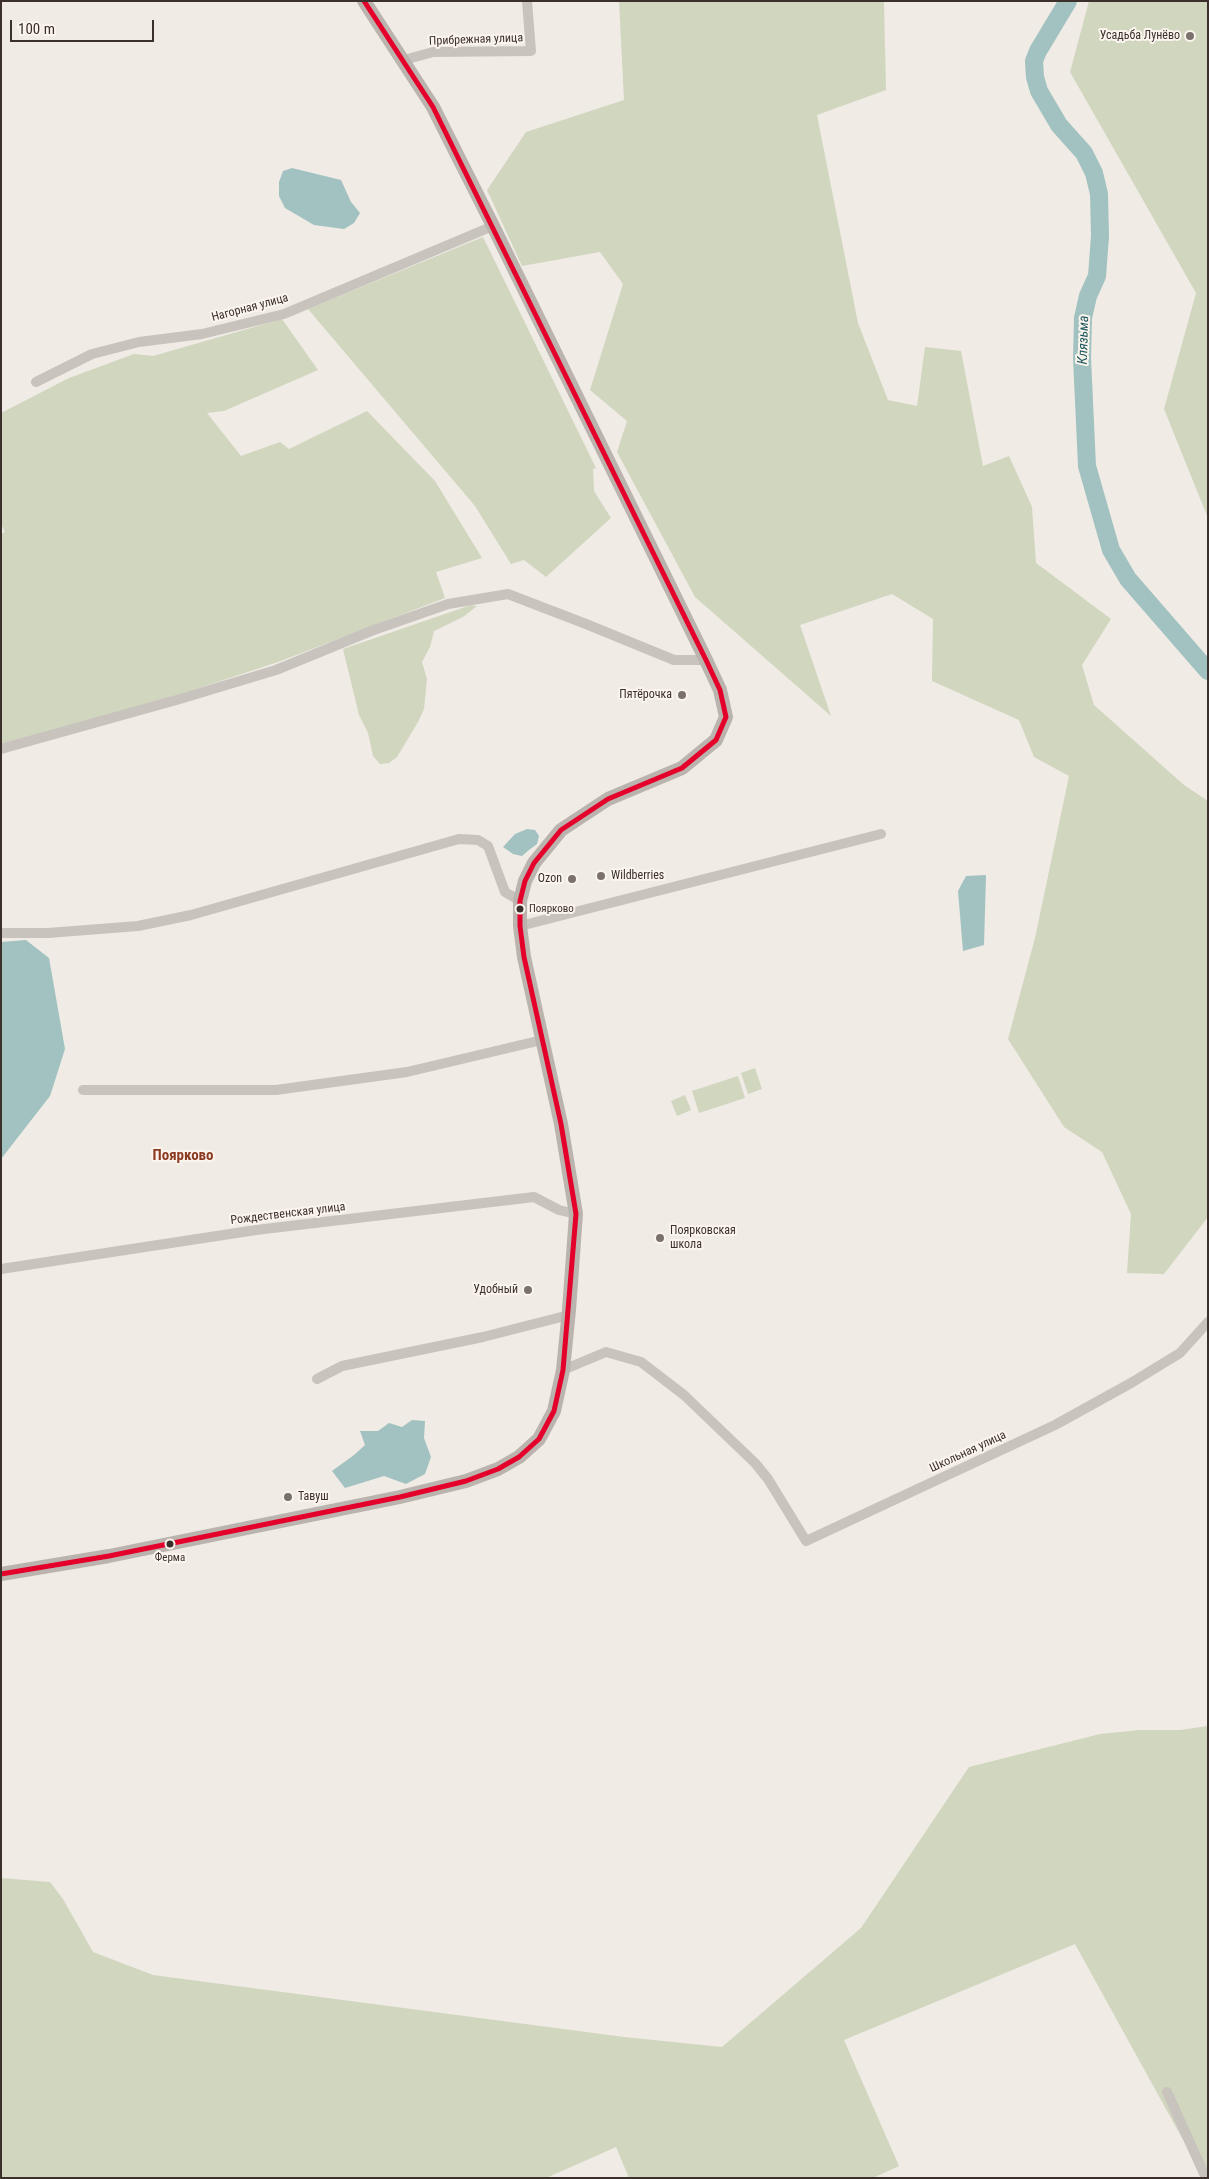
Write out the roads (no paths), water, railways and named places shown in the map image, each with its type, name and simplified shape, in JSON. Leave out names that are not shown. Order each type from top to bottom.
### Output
[{"type":"main road","points":[[1,1574],[109,1556],[400,1497],[466,1481],[498,1469],[519,1457],[539,1439],[554,1411],[563,1370],[576,1214],[561,1124],[524,957],[520,926],[520,901],[525,881],[534,863],[561,830],[608,799],[682,768],[716,740],[726,717],[720,690],[706,660],[433,107],[364,1]]},
{"type":"street","name":"Прибрежная улица","points":[[404,60],[433,52],[531,51],[527,1]]},
{"type":"street","name":"Нагорная улица","points":[[36,382],[92,354],[140,342],[202,334],[284,314],[493,226]]},
{"type":"street","points":[[1,749],[276,670],[370,631],[448,604],[508,594],[674,660],[706,660]]},
{"type":"street","points":[[520,926],[882,834]]},
{"type":"street","points":[[1,933],[48,933],[138,926],[191,915],[459,839],[478,840],[488,846],[505,892],[520,901]]},
{"type":"street","points":[[83,1090],[276,1090],[407,1072],[542,1040]]},
{"type":"street","name":"Рождественская улица","points":[[1,1269],[256,1230],[534,1197],[558,1210],[576,1214]]},
{"type":"street","points":[[317,1379],[342,1366],[484,1337],[569,1315]]},
{"type":"street","name":"Школьная улица","points":[[563,1370],[606,1352],[641,1362],[684,1395],[755,1464],[768,1479],[806,1541],[1063,1420],[1180,1353],[1208,1322]]},
{"type":"street","points":[[1167,2092],[1206,2178]]},
{"type":"water","points":[[292,168],[341,180],[351,202],[360,213],[354,223],[344,229],[314,225],[285,208],[279,196],[279,182],[283,171]]},
{"type":"water","points":[[527,829],[535,830],[539,836],[537,844],[522,856],[513,854],[503,847],[515,834]]},
{"type":"water","points":[[986,875],[984,945],[963,951],[958,891],[966,876]]},
{"type":"water","points":[[26,940],[49,958],[65,1049],[50,1096],[1,1159],[1,942]]},
{"type":"water","points":[[412,1420],[425,1421],[424,1438],[431,1457],[425,1474],[406,1484],[384,1476],[345,1488],[332,1471],[365,1445],[360,1431],[378,1431],[389,1423],[402,1427]]},
{"type":"waterway","name":"Клязьма","points":[[1068,1],[1034,61],[1035,77],[1039,91],[1059,125],[1084,153],[1094,173],[1099,194],[1100,236],[1097,276],[1088,296],[1083,318],[1082,358],[1087,466],[1111,550],[1128,579],[1208,671]]},
{"type":"place","name":"Усадьба Лунёво","points":[[1190,36]]},
{"type":"place","name":"Пятёрочка","points":[[682,695]]},
{"type":"place","name":"Wildberries","points":[[601,876]]},
{"type":"place","name":"Ozon","points":[[572,879]]},
{"type":"place","name":"Поярково","points":[[520,909]]},
{"type":"place","name":"Поярковская школа","points":[[660,1238]]},
{"type":"place","name":"Удобный","points":[[528,1290]]},
{"type":"place","name":"Тавуш","points":[[288,1497]]},
{"type":"place","name":"Ферма","points":[[170,1544]]},
{"type":"district","name":"Поярково","points":[[183,1156]]}]
